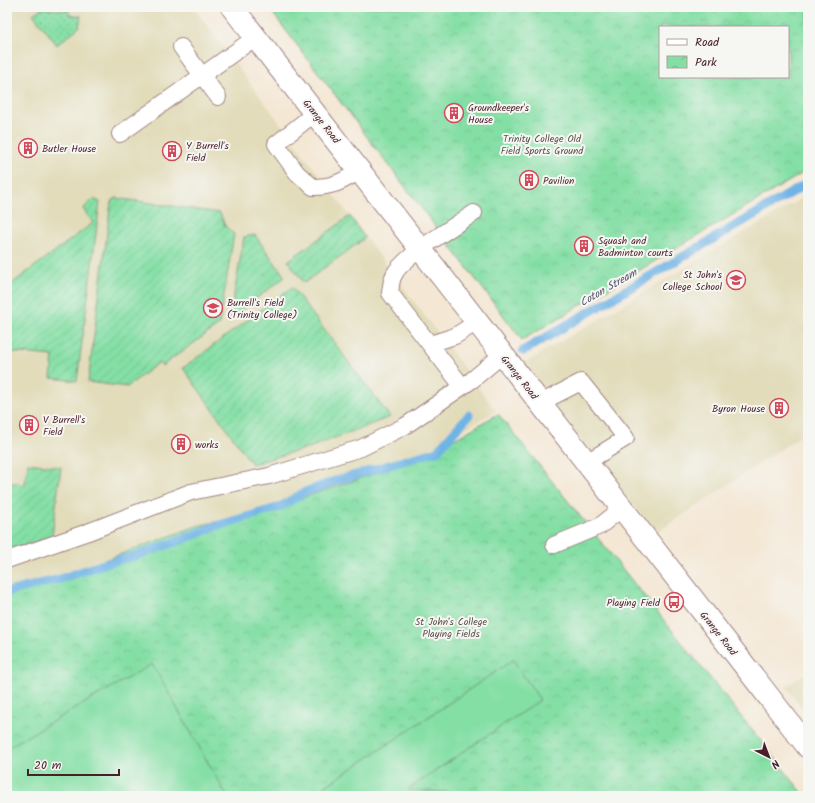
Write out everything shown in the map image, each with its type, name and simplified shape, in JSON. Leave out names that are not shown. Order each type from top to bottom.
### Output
[{"type":"street","name":"Grange Road","points":[[232,7],[808,747]]},
{"type":"lane","points":[[120,134],[256,37]]},
{"type":"lane","points":[[181,47],[218,97]]},
{"type":"lane","points":[[315,113],[276,144],[297,173],[313,188],[328,187],[339,183],[360,171]]},
{"type":"lane","points":[[462,386],[390,293],[393,275],[401,265],[421,249],[474,213]]},
{"type":"lane","points":[[430,344],[455,336],[477,322]]},
{"type":"lane","points":[[7,560],[88,532],[191,492],[269,476],[360,448],[405,426],[462,386],[503,354]]},
{"type":"lane","points":[[540,403],[581,382],[626,438],[587,462]]},
{"type":"lane","points":[[554,545],[600,526],[622,508]]},
{"type":"shaded area","name":"Burrell's Field (Trinity College)","points":[[7,7],[193,7],[496,411],[423,453],[280,507],[197,526],[7,596]]},
{"type":"shaded area","name":"St John's College School","points":[[808,195],[808,431],[656,533],[521,365]]},
{"type":"shaded area","points":[[808,671],[808,715],[786,687]]},
{"type":"green space","name":"Trinity College Old Field Sports Ground","points":[[268,7],[808,7],[808,170],[522,340]]},
{"type":"green space","points":[[42,8],[69,11],[69,15],[81,16],[79,27],[57,45],[33,14]]},
{"type":"green space","points":[[116,198],[220,213],[225,226],[234,234],[219,325],[162,366],[158,363],[127,387],[88,382],[111,202]]},
{"type":"green space","points":[[93,199],[100,202],[77,381],[51,378],[53,356],[7,352],[7,287],[93,223],[83,209]]},
{"type":"green space","points":[[350,216],[365,238],[304,283],[288,261]]},
{"type":"green space","points":[[255,235],[285,277],[230,318],[244,237]]},
{"type":"green space","points":[[292,287],[390,417],[314,446],[252,464],[183,368]]},
{"type":"green space","name":"St John's College Playing Fields","points":[[498,414],[805,796],[7,796],[7,596],[197,526],[264,511],[423,457]]},
{"type":"green space","points":[[28,463],[61,467],[52,536],[7,553],[7,482],[25,484]]},
{"type":"green space","points":[[513,660],[540,700],[407,790],[451,792],[461,796],[311,796]]},
{"type":"green space","points":[[152,664],[227,796],[7,796],[7,748]]},
{"type":"waterway","name":"Coton Stream","points":[[523,351],[808,183]]},
{"type":"waterway","points":[[7,592],[60,579],[104,564],[138,555],[213,527],[280,507],[303,493],[335,481],[437,451],[469,415]]},
{"type":"place","name":"Groundkeeper's House","points":[[454,113]]},
{"type":"place","name":"Butler House","points":[[28,148]]},
{"type":"place","name":"Y Burrell's Field","points":[[172,151]]},
{"type":"place","name":"Pavilion","points":[[529,180]]},
{"type":"place","name":"Squash and Badminton courts","points":[[584,246]]},
{"type":"place","name":"St John's College School","points":[[736,280]]},
{"type":"place","name":"Burrell's Field (Trinity College)","points":[[213,308]]},
{"type":"place","name":"Byron House","points":[[779,408]]},
{"type":"place","name":"V Burrell's Field","points":[[29,425]]},
{"type":"place","name":"works","points":[[181,444]]},
{"type":"place","name":"Playing Field","points":[[674,602]]}]
